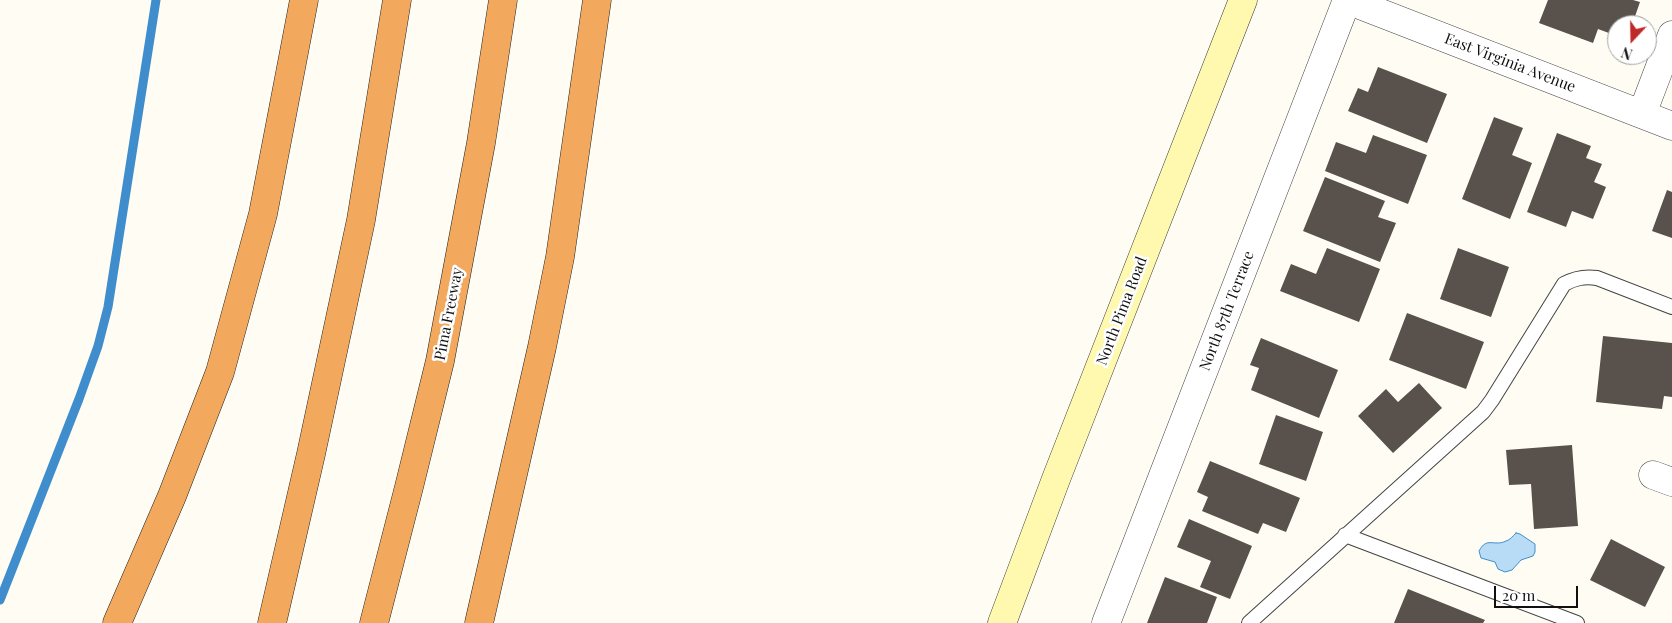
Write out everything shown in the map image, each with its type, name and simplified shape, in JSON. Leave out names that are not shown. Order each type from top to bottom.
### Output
[{"type":"highway","points":[[117,623],[172,496],[220,372],[263,214],[304,0]]},
{"type":"highway","points":[[272,623],[312,454],[361,220],[397,0]]},
{"type":"highway","name":"Pima Freeway","points":[[374,623],[440,361],[481,143],[503,0]]},
{"type":"highway","points":[[479,623],[542,347],[560,257],[576,156],[596,0]]},
{"type":"main road","name":"North Pima Road","points":[[1002,623],[1056,479],[1243,0]]},
{"type":"street","name":"East Virginia Avenue","points":[[1347,0],[1672,126]]},
{"type":"street","name":"North 87th Terrace","points":[[1106,623],[1347,0]]},
{"type":"street","points":[[1642,114],[1672,35]]},
{"type":"lane","points":[[1249,623],[1483,412],[1564,284],[1574,278],[1586,276],[1597,278],[1672,307]]},
{"type":"lane","points":[[1346,535],[1577,623]]},
{"type":"water","points":[[1516,533],[1535,544],[1533,556],[1521,560],[1512,570],[1505,572],[1498,569],[1495,562],[1481,558],[1479,551],[1485,544],[1502,543],[1509,540]]},
{"type":"building","points":[[1548,0],[1633,0],[1640,2],[1635,15],[1607,15],[1607,32],[1598,29],[1593,43],[1539,23]]},
{"type":"building","points":[[1378,67],[1447,94],[1427,143],[1348,111],[1358,88],[1368,92]]},
{"type":"building","points":[[1494,117],[1523,128],[1512,155],[1532,163],[1510,219],[1462,199]]},
{"type":"building","points":[[1557,133],[1591,146],[1586,158],[1602,164],[1594,182],[1606,187],[1593,219],[1572,211],[1566,227],[1527,212]]},
{"type":"building","points":[[1373,135],[1427,155],[1408,204],[1325,171],[1336,142],[1366,153]]},
{"type":"building","points":[[1325,177],[1385,201],[1378,217],[1396,223],[1380,262],[1303,231]]},
{"type":"building","points":[[1667,190],[1672,192],[1672,238],[1652,231]]},
{"type":"building","points":[[1327,248],[1380,269],[1359,322],[1280,291],[1291,264],[1316,274]]},
{"type":"building","points":[[1458,248],[1509,267],[1491,317],[1440,299]]},
{"type":"building","points":[[1407,313],[1484,342],[1466,389],[1389,360]]},
{"type":"building","points":[[1603,336],[1672,343],[1672,397],[1664,396],[1662,409],[1596,402]]},
{"type":"building","points":[[1261,338],[1338,370],[1319,418],[1251,390],[1259,368],[1250,365]]},
{"type":"building","points":[[1419,383],[1442,408],[1393,453],[1358,416],[1386,389],[1398,402]]},
{"type":"building","points":[[1276,415],[1323,432],[1306,481],[1259,464]]},
{"type":"building","points":[[1572,445],[1578,526],[1534,529],[1531,484],[1509,485],[1506,450]]},
{"type":"building","points":[[1210,461],[1300,498],[1286,532],[1263,523],[1258,534],[1202,511],[1208,497],[1197,492]]},
{"type":"building","points":[[1189,519],[1252,546],[1230,599],[1200,587],[1211,561],[1177,547]]},
{"type":"building","points":[[1611,539],[1665,567],[1645,607],[1590,580]]},
{"type":"building","points":[[1165,577],[1217,597],[1207,623],[1147,623]]},
{"type":"building","points":[[1408,589],[1485,620],[1483,623],[1394,623]]},
{"type":"waterway","points":[[0,600],[98,346],[108,307],[156,0]]}]
